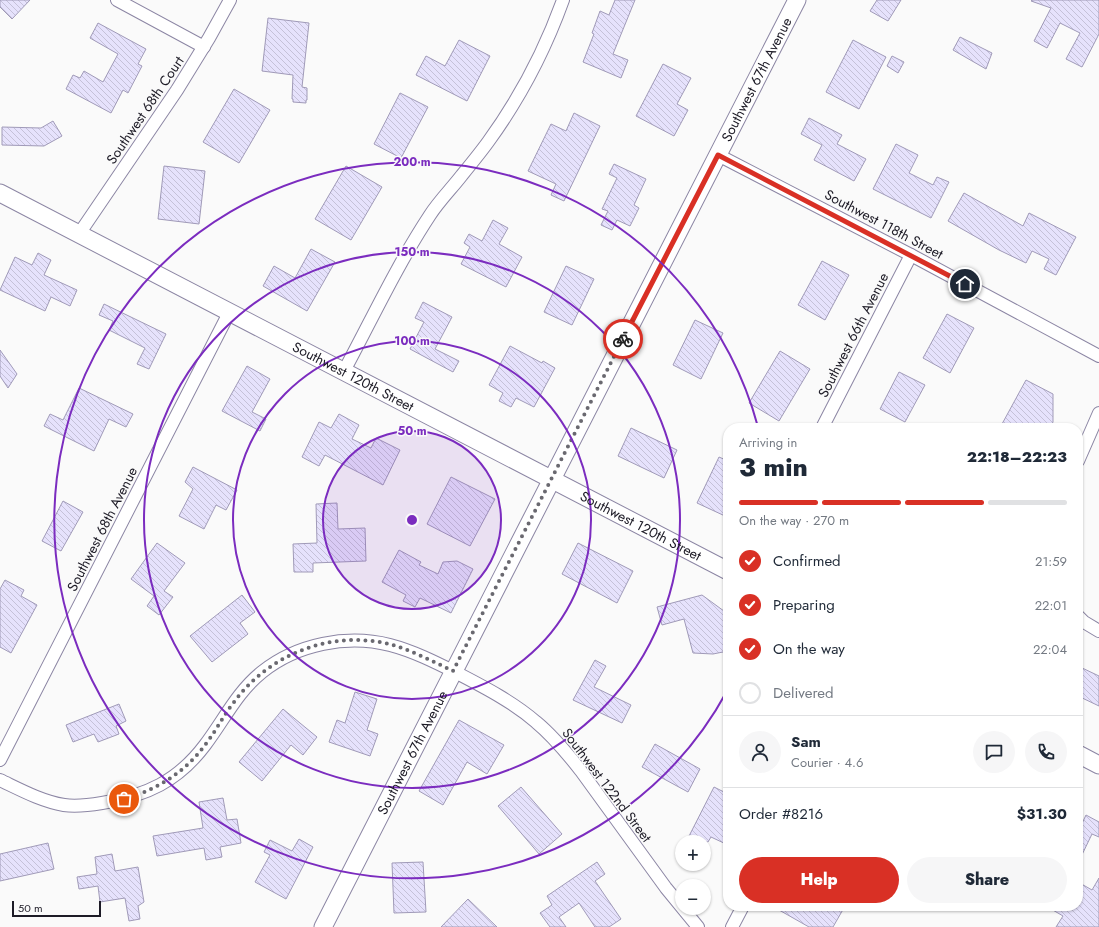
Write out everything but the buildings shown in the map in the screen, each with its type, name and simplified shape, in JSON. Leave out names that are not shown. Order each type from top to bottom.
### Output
[{"type":"main road","name":"Southwest 67th Avenue","points":[[324,926],[797,0]]},
{"type":"main road","name":"Southwest 120th Street","points":[[0,194],[230,311],[723,568]]},
{"type":"main road","points":[[1083,757],[1099,765]]},
{"type":"street","points":[[117,0],[204,47]]},
{"type":"street","name":"Southwest 68th Court","points":[[79,234],[171,99],[204,47],[230,0]]},
{"type":"street","points":[[344,371],[395,272],[423,225],[489,141],[519,94],[543,48],[563,0]]},
{"type":"street","name":"Southwest 118th Street","points":[[718,155],[911,255],[1099,356]]},
{"type":"street","name":"Southwest 66th Avenue","points":[[825,423],[911,255]]},
{"type":"street","name":"Southwest 68th Avenue","points":[[0,760],[230,311]]},
{"type":"street","points":[[1083,450],[1099,413]]},
{"type":"street","points":[[1083,621],[1099,631]]},
{"type":"street","name":"Southwest 122nd Street","points":[[0,780],[38,798],[67,806],[82,806],[114,801],[133,796],[165,783],[187,766],[206,744],[233,702],[251,681],[273,663],[293,653],[310,647],[341,641],[356,640],[373,642],[401,648],[453,671],[489,690],[535,721],[556,741],[581,771],[666,888],[698,927]]},
{"type":"street","points":[[732,927],[740,911]]},
{"type":"way so far","points":[[124,799],[165,783],[187,766],[206,744],[233,702],[251,681],[273,663],[299,650],[341,641],[356,640],[388,644],[417,654],[453,671],[623,339]]},
{"type":"route","points":[[623,339],[718,155],[965,284]]}]
